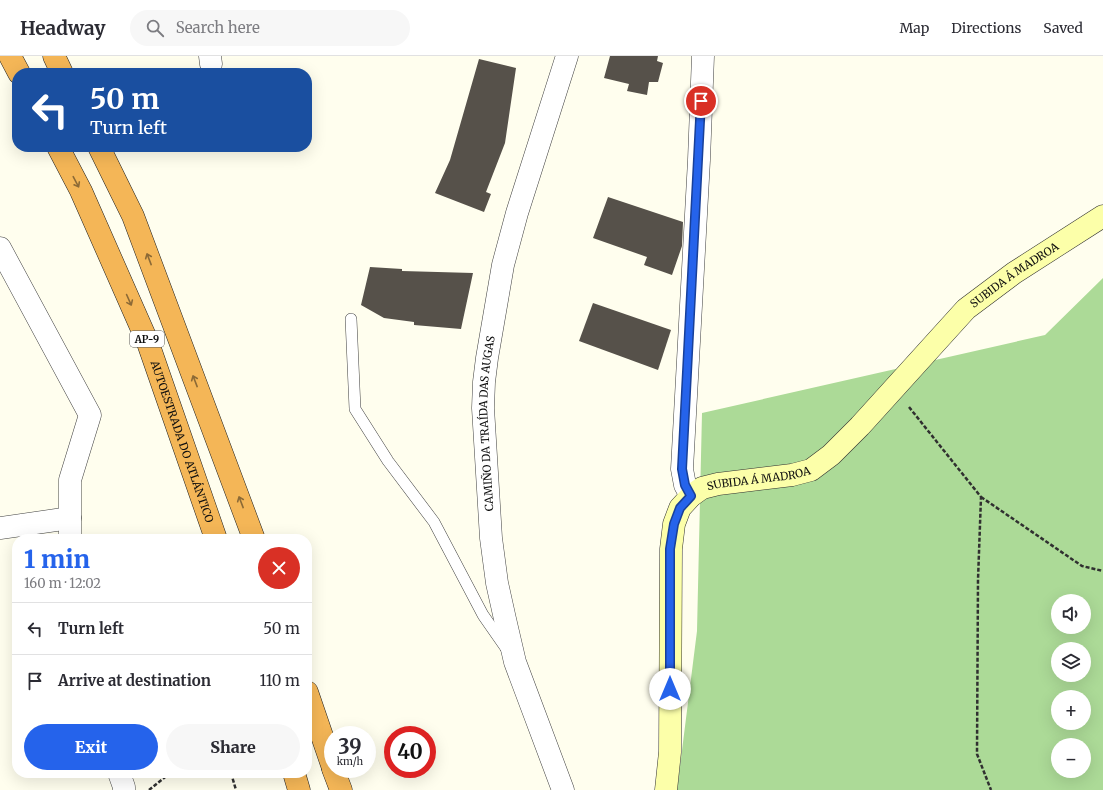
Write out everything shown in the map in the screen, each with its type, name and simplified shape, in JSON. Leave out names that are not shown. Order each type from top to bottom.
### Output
[{"type":"highway","points":[[10,56],[16,68]]},
{"type":"highway","points":[[54,56],[60,68]]},
{"type":"highway","name":"AUTOESTRADA DO ATLÁNTICO","points":[[61,152],[82,192],[148,343],[214,534]]},
{"type":"highway","name":"AP-9","points":[[101,152],[133,216],[252,534]]},
{"type":"highway","points":[[312,707],[324,742]]},
{"type":"highway","points":[[295,778],[299,790]]},
{"type":"highway","points":[[337,778],[341,790]]},
{"type":"street","name":"CAMIÑO DA TRAÍDA DAS AUGAS","points":[[563,790],[515,662],[497,583],[491,538],[485,458],[484,382],[503,265],[517,213],[567,56]]},
{"type":"street","points":[[691,496],[685,485],[682,469],[703,56]]},
{"type":"street","name":"SUBIDA Á MADROA","points":[[666,790],[670,752],[670,549],[674,524],[680,508],[691,496],[702,488],[718,484],[792,475],[811,470],[831,455],[966,309],[1014,273],[1103,216]]},
{"type":"street","points":[[0,248],[90,415],[70,480],[70,529],[0,528]]},
{"type":"street","points":[[121,778],[124,790]]},
{"type":"lane","points":[[351,319],[355,409],[388,461],[434,522],[483,615],[515,662]]},
{"type":"path","points":[[894,388],[981,497],[1082,566],[1103,571]]},
{"type":"path","points":[[981,497],[978,580],[977,754],[991,790]]},
{"type":"path","points":[[149,790],[164,778]]},
{"type":"path","points":[[232,778],[236,790]]},
{"type":"green space","points":[[1103,278],[1103,790],[677,790],[697,631],[702,413],[1045,335]]},
{"type":"building","points":[[610,56],[658,56],[657,61],[663,63],[658,82],[649,82],[647,95],[627,91],[629,84],[604,78]]},
{"type":"building","points":[[479,59],[516,68],[505,143],[486,192],[491,194],[484,212],[435,193],[450,160]]},
{"type":"building","points":[[608,197],[683,222],[682,246],[672,275],[644,265],[647,257],[593,238]]},
{"type":"building","points":[[370,267],[402,269],[402,271],[473,273],[461,329],[414,325],[414,322],[384,318],[361,305]]},
{"type":"building","points":[[593,303],[671,330],[658,370],[579,341]]},
{"type":"route","points":[[670,689],[670,549],[674,524],[680,508],[691,496],[685,485],[682,469],[701,101]]}]
